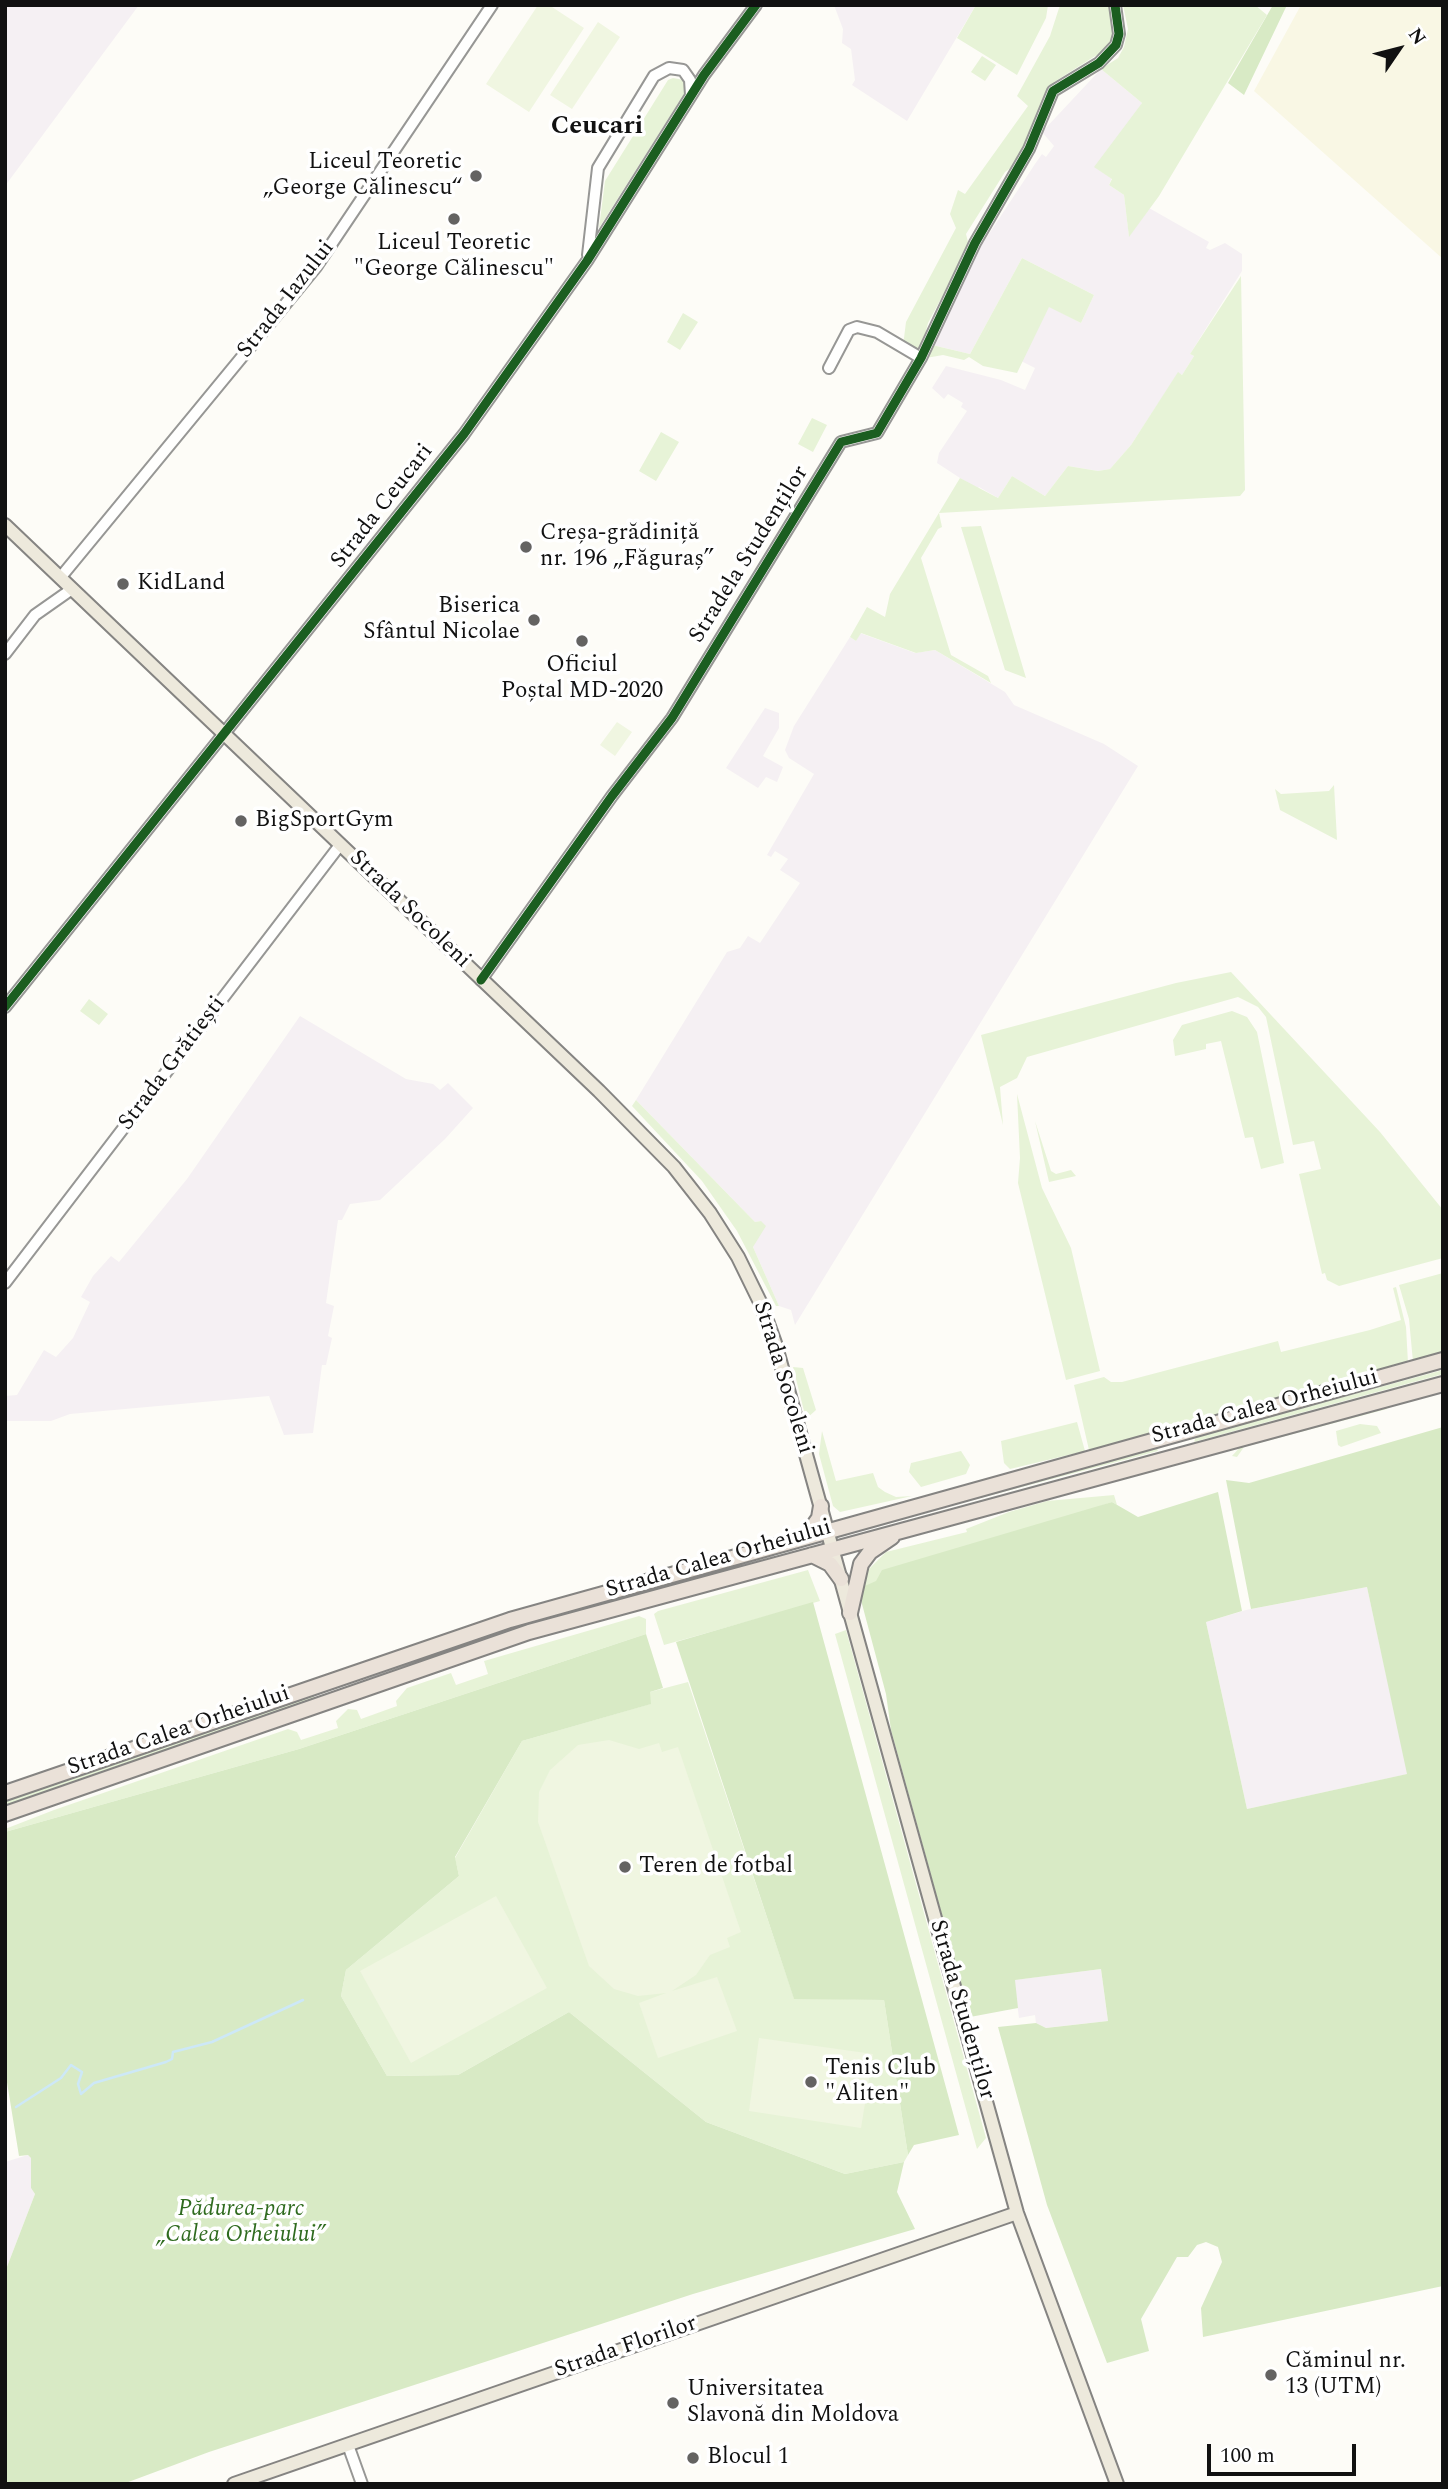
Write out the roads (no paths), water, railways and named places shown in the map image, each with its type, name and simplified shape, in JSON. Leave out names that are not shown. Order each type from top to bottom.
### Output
[{"type":"highway","name":"Strada Calea Orheiului","points":[[5,1793],[316,1684],[510,1620],[807,1535],[1443,1360]]},
{"type":"highway","name":"Strada Calea Orheiului","points":[[5,1814],[529,1632],[1443,1384]]},
{"type":"highway","points":[[1176,1433],[1182,1453]]},
{"type":"highway","points":[[807,1535],[819,1518],[821,1506]]},
{"type":"highway","points":[[850,1613],[864,1559],[905,1528]]},
{"type":"highway","points":[[812,1555],[830,1564],[841,1579]]},
{"type":"highway","points":[[316,1684],[323,1703]]},
{"type":"main road","name":"Strada Socoleni","points":[[5,525],[648,1140],[694,1192],[725,1235],[750,1280],[770,1327],[827,1530]]},
{"type":"main road","name":"Strada Studenților","points":[[827,1530],[1017,2213],[1117,2484]]},
{"type":"main road","name":"Strada Florilor","points":[[234,2484],[1017,2213]]},
{"type":"street","name":"Strada Iazului","points":[[60,578],[316,267],[492,5]]},
{"type":"street","name":"Strada Ceucari","points":[[5,1007],[375,549],[464,434],[587,261],[691,95],[756,5]]},
{"type":"street","name":"Stradela Studenților","points":[[481,980],[611,796],[668,724],[841,442],[877,433],[920,358],[975,243],[1029,149],[1053,91],[1099,63],[1116,45],[1119,34],[1115,5]]},
{"type":"street","points":[[587,261],[594,187],[606,151],[654,76],[661,70],[676,67],[682,70],[692,85],[691,95]]},
{"type":"street","points":[[829,368],[849,330],[857,327],[877,332],[920,358]]},
{"type":"street","points":[[5,653],[35,615],[72,589]]},
{"type":"street","name":"Strada Grătiești","points":[[5,1283],[340,845]]},
{"type":"street","points":[[348,2445],[362,2484]]},
{"type":"waterway","points":[[16,2107],[61,2078],[71,2065],[82,2072],[78,2084],[81,2094],[94,2083],[166,2062],[172,2059],[173,2052],[212,2042],[303,2000]]},
{"type":"place","name":"Liceul Teoretic „George Călinescu“","points":[[476,176]]},
{"type":"place","name":"Liceul Teoretic \"George Călinescu\"","points":[[454,219]]},
{"type":"place","name":"Creșa-grădiniță nr. 196 „Făguraș”","points":[[526,547]]},
{"type":"place","name":"KidLand","points":[[123,584]]},
{"type":"place","name":"Biserica Sfântul Nicolae","points":[[534,620]]},
{"type":"place","name":"Oficiul Poștal MD-2020","points":[[582,641]]},
{"type":"place","name":"BigSportGym","points":[[241,821]]},
{"type":"place","name":"Teren de fotbal","points":[[625,1867]]},
{"type":"place","name":"Tenis Club \"Aliten\"","points":[[811,2082]]},
{"type":"place","name":"Căminul nr. 13 (UTM)","points":[[1271,2375]]},
{"type":"place","name":"Universitatea Slavonă din Moldova","points":[[673,2403]]},
{"type":"place","name":"Blocul 1","points":[[693,2458]]},
{"type":"district","name":"Ceucari","points":[[597,128]]},
{"type":"park label","name":"Pădurea-parc „Calea Orheiului”","points":[[241,2223]]}]
